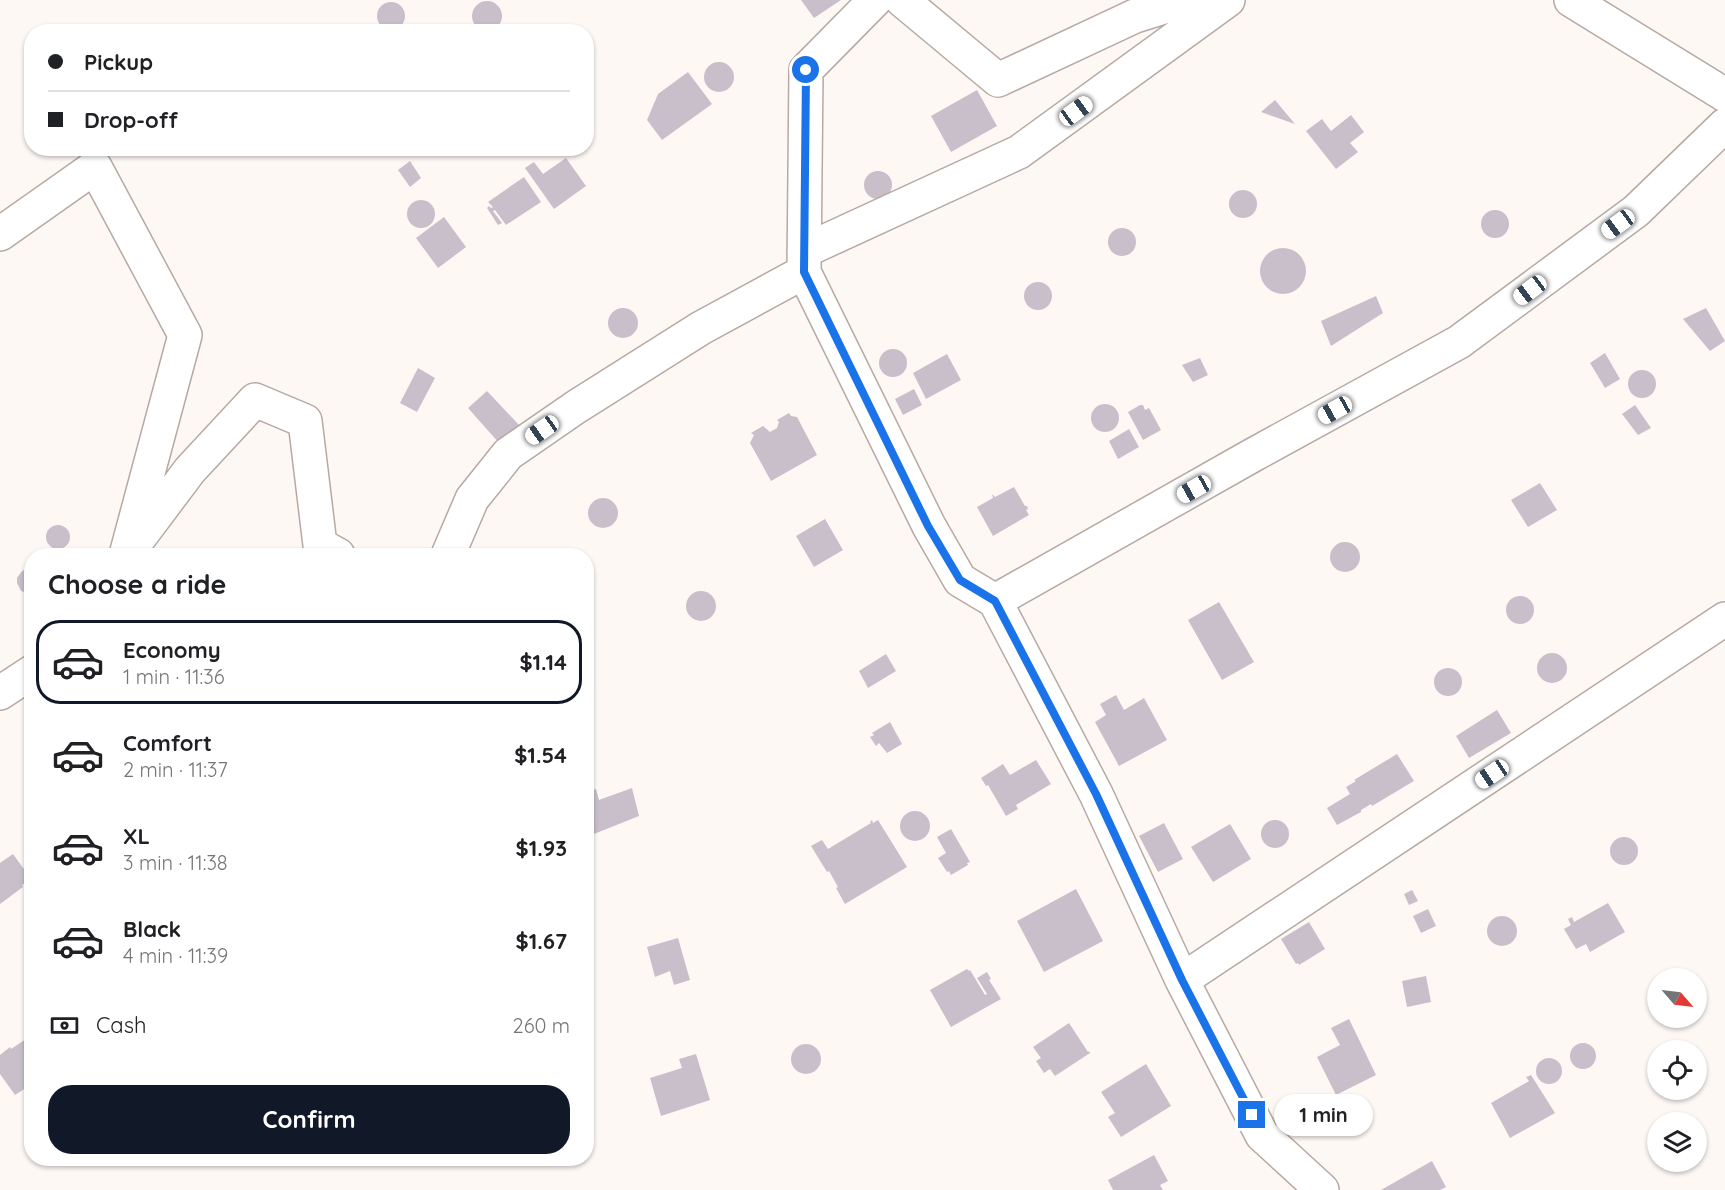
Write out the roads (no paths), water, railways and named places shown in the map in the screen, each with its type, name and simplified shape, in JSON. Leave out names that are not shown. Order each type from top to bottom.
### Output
[{"type":"street","points":[[875,0],[806,70],[804,262],[928,526],[960,580],[995,601],[1096,794],[1182,980],[1262,1135],[1322,1190]]},
{"type":"street","points":[[902,0],[998,80],[1131,8],[1186,0]]},
{"type":"street","points":[[451,548],[472,500],[508,454],[576,407],[804,262],[1019,152],[1228,0]]},
{"type":"street","points":[[1571,0],[1725,95]]},
{"type":"street","points":[[995,601],[1459,342],[1636,211],[1725,125]]},
{"type":"street","points":[[0,234],[95,167],[185,335],[128,548]]},
{"type":"street","points":[[131,548],[190,470],[255,400],[305,421],[320,545],[325,548]]},
{"type":"street","points":[[1182,980],[1725,619]]},
{"type":"street","points":[[0,693],[24,677]]}]
